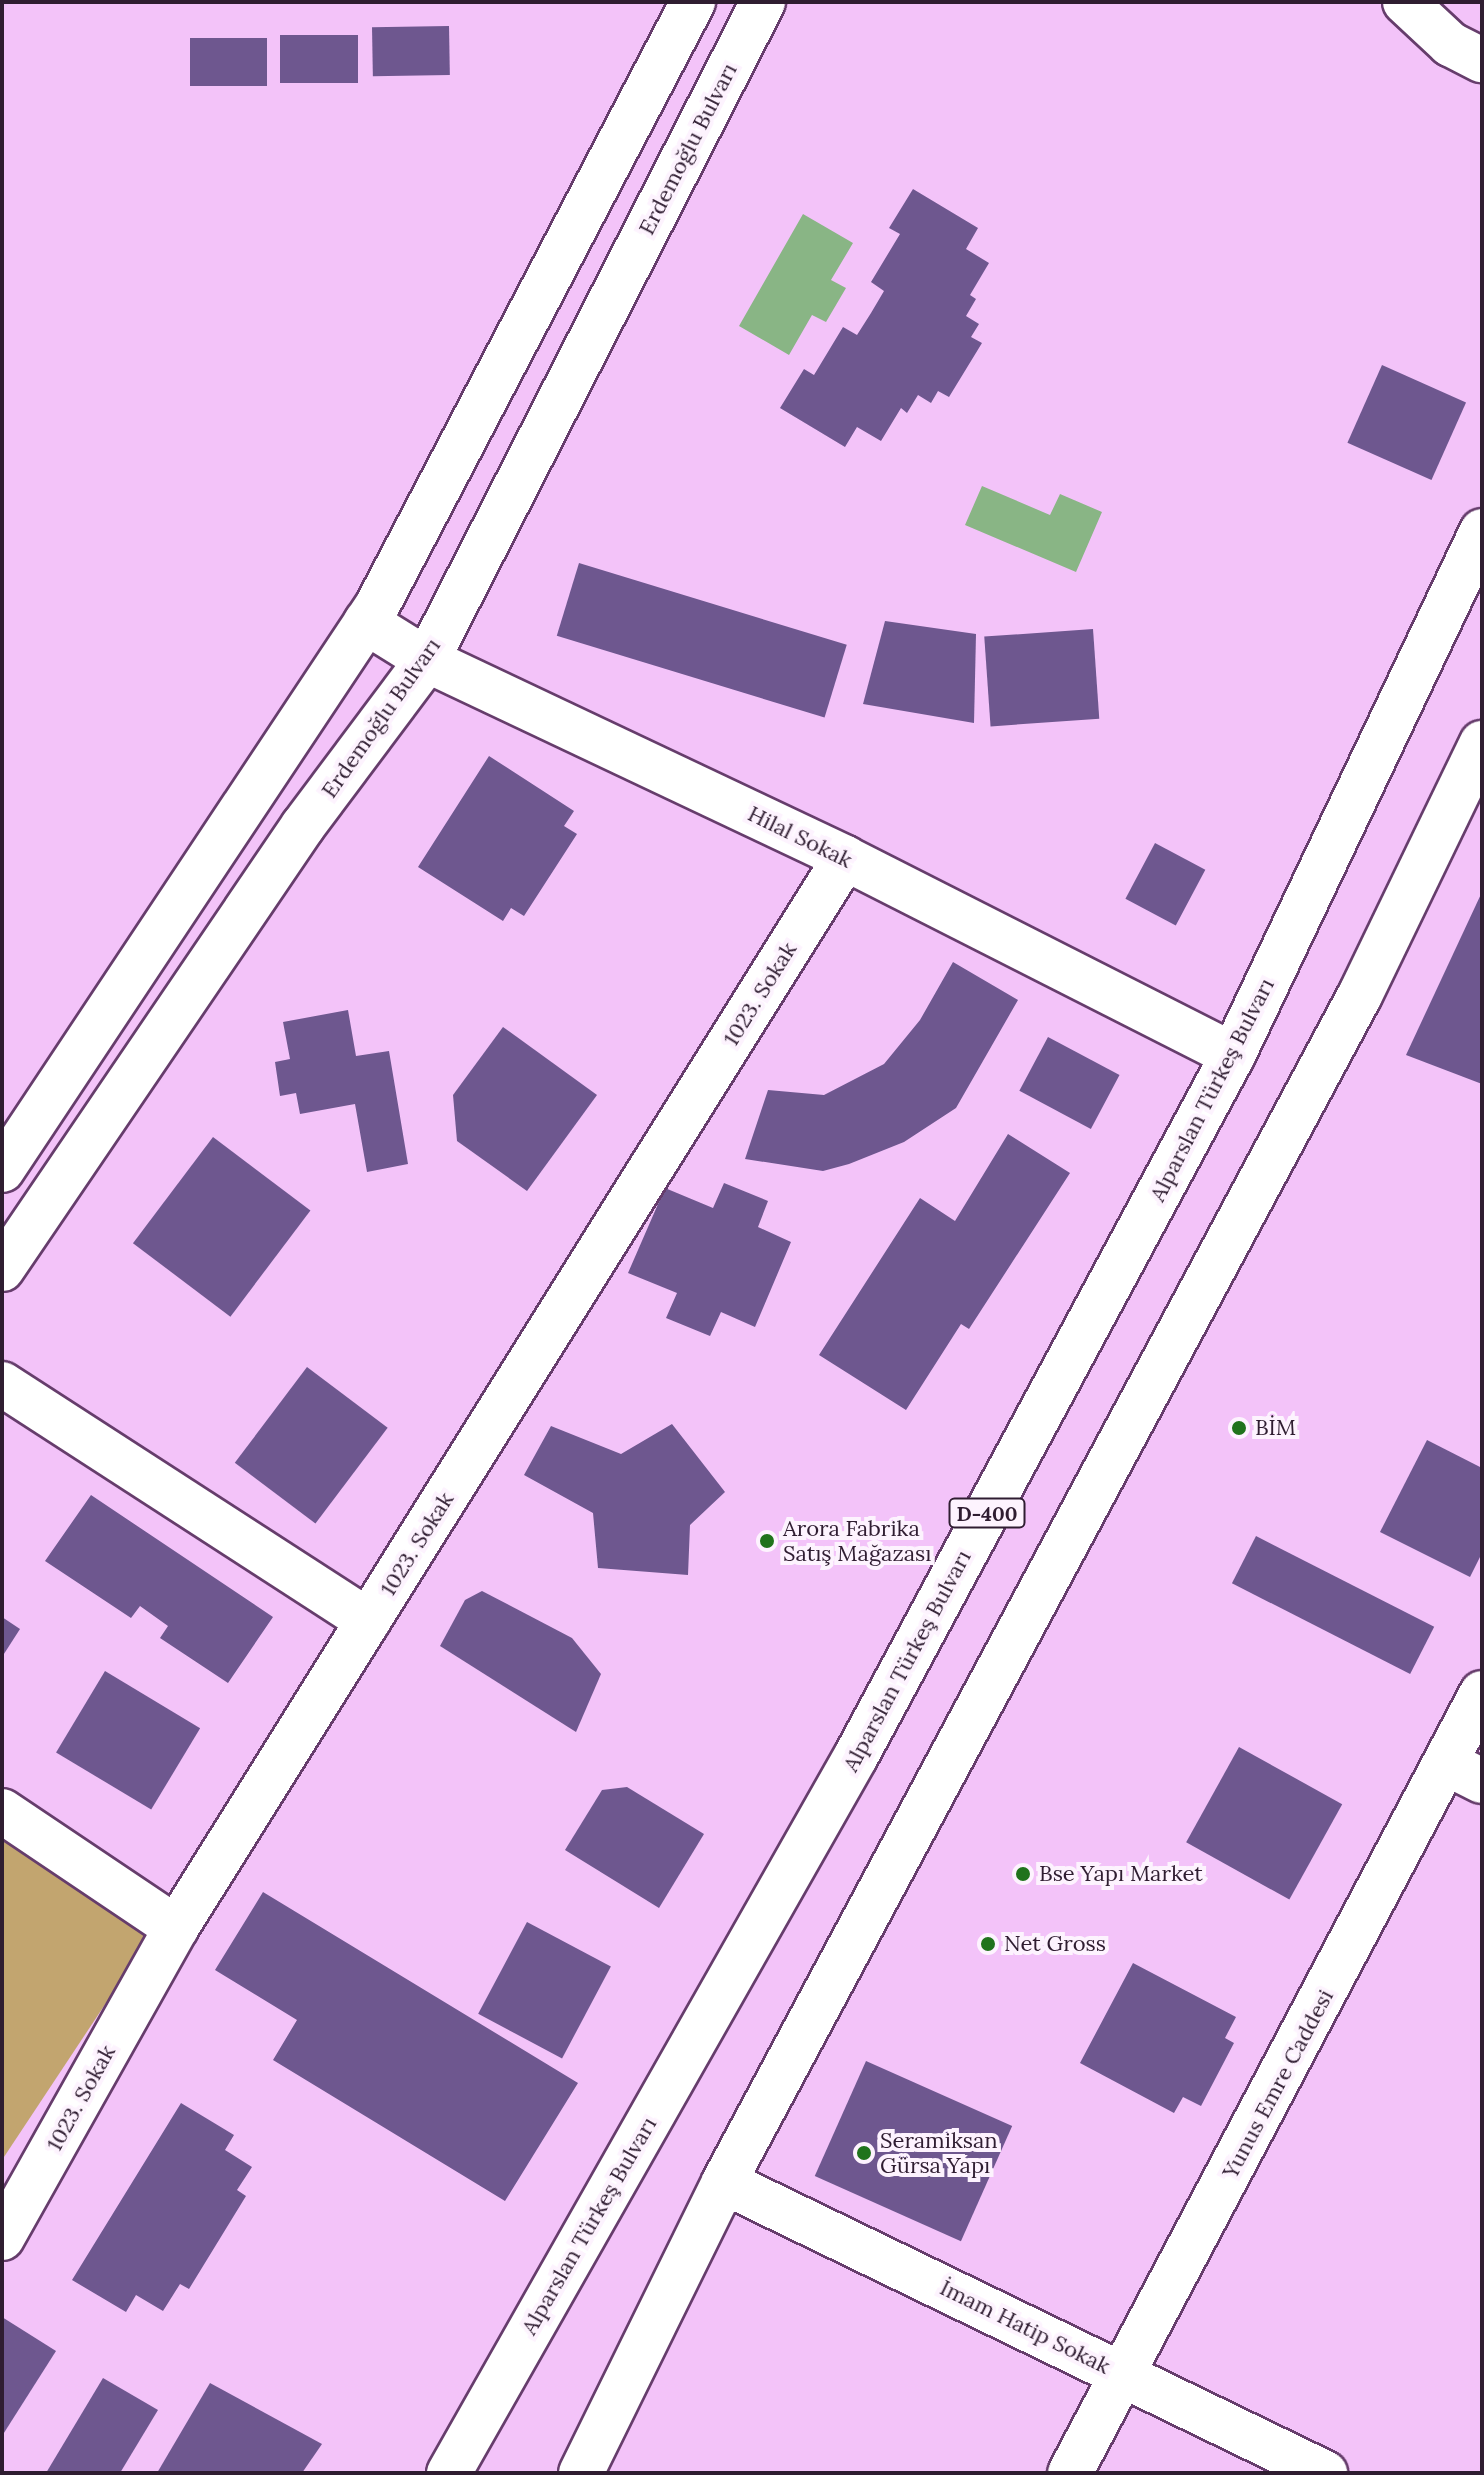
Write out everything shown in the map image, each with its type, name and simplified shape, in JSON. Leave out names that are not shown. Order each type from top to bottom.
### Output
[{"type":"main road","points":[[2,1170],[366,622],[693,2]]},
{"type":"main road","name":"Erdemoğlu Bulvarı","points":[[2,1269],[303,826],[427,660],[763,2]]},
{"type":"main road","points":[[1405,2],[1450,44],[1482,60]]},
{"type":"main road","name":"Alparslan Türkeş Bulvarı","points":[[449,2473],[856,1756],[1233,1055],[1482,531]]},
{"type":"main road","name":"Hilal Sokak","points":[[366,622],[427,660],[845,858],[1233,1055]]},
{"type":"main road","points":[[581,2473],[724,2182],[1360,995],[1482,743]]},
{"type":"main road","name":"1023. Sokak","points":[[2,2238],[176,1928],[845,858]]},
{"type":"main road","points":[[2,1384],[368,1621]]},
{"type":"main road","name":"Yunus Emre Caddesi","points":[[1070,2473],[1464,1772],[1482,1693]]},
{"type":"main road","points":[[2,1811],[176,1928]]},
{"type":"main road","name":"İmam Hatip Sokak","points":[[724,2182],[1325,2473]]},
{"type":"shaded area","points":[[803,214],[853,243],[831,280],[846,288],[826,322],[812,315],[789,355],[739,326]]},
{"type":"shaded area","points":[[982,486],[1050,515],[1060,494],[1102,512],[1076,572],[965,525]]},
{"type":"shaded area","points":[[2,1837],[151,1935],[2,2160]]},
{"type":"building","points":[[449,26],[450,75],[373,76],[372,27]]},
{"type":"building","points":[[280,35],[358,35],[358,83],[280,83]]},
{"type":"building","points":[[190,38],[267,38],[267,86],[190,86]]},
{"type":"building","points":[[913,189],[978,228],[966,249],[989,263],[970,295],[976,299],[966,316],[979,324],[971,337],[982,343],[949,397],[938,391],[931,403],[918,395],[907,413],[901,408],[881,441],[857,427],[845,447],[780,408],[804,369],[814,375],[843,327],[857,335],[871,313],[884,291],[871,282],[900,234],[889,228]]},
{"type":"building","points":[[1382,365],[1466,402],[1431,480],[1347,443]]},
{"type":"building","points":[[579,563],[847,645],[825,718],[557,636]]},
{"type":"building","points":[[885,621],[976,634],[974,723],[863,704]]},
{"type":"building","points":[[1093,629],[1099,719],[991,726],[984,637]]},
{"type":"building","points":[[489,756],[574,811],[564,826],[577,834],[524,916],[511,908],[503,921],[418,867]]},
{"type":"building","points":[[1155,843],[1205,870],[1176,925],[1125,899]]},
{"type":"building","points":[[1482,892],[1482,1084],[1406,1055]]},
{"type":"building","points":[[953,962],[1018,1000],[956,1108],[904,1142],[823,1171],[745,1159],[768,1090],[824,1095],[884,1064],[920,1020]]},
{"type":"building","points":[[348,1010],[356,1056],[389,1051],[408,1164],[367,1172],[355,1104],[300,1114],[296,1093],[280,1096],[275,1062],[290,1059],[283,1022]]},
{"type":"building","points":[[503,1027],[597,1095],[527,1191],[457,1141],[453,1095]]},
{"type":"building","points":[[1048,1037],[1120,1075],[1091,1129],[1019,1091]]},
{"type":"building","points":[[1008,1134],[1070,1173],[969,1329],[961,1324],[906,1410],[819,1355],[920,1198],[955,1221]]},
{"type":"building","points":[[213,1137],[310,1210],[230,1317],[133,1243]]},
{"type":"building","points":[[724,1183],[768,1201],[758,1227],[791,1242],[755,1327],[721,1312],[710,1336],[666,1318],[677,1293],[628,1273],[665,1188],[713,1208]]},
{"type":"building","points":[[307,1367],[388,1428],[315,1524],[235,1463]]},
{"type":"building","points":[[672,1424],[725,1492],[690,1525],[688,1575],[598,1568],[593,1513],[524,1475],[551,1426],[621,1454]]},
{"type":"building","points":[[1427,1440],[1482,1468],[1482,1553],[1470,1577],[1380,1532]]},
{"type":"building","points":[[91,1495],[273,1617],[228,1683],[160,1638],[168,1626],[140,1606],[131,1618],[45,1561]]},
{"type":"building","points":[[1256,1536],[1434,1627],[1410,1674],[1232,1583]]},
{"type":"building","points":[[482,1591],[572,1638],[601,1674],[576,1732],[440,1646],[465,1600]]},
{"type":"building","points":[[2,1617],[20,1629],[2,1657]]},
{"type":"building","points":[[105,1671],[200,1728],[151,1810],[56,1752]]},
{"type":"building","points":[[1239,1747],[1342,1804],[1289,1900],[1186,1842]]},
{"type":"building","points":[[627,1787],[704,1834],[659,1908],[565,1850],[602,1790]]},
{"type":"building","points":[[263,1892],[578,2083],[505,2201],[273,2060],[297,2020],[215,1970]]},
{"type":"building","points":[[527,1922],[611,1967],[562,2058],[478,2014]]},
{"type":"building","points":[[1133,1963],[1236,2017],[1225,2038],[1234,2043],[1201,2106],[1183,2097],[1174,2113],[1080,2063]]},
{"type":"building","points":[[866,2061],[1012,2126],[961,2241],[815,2176]]},
{"type":"building","points":[[181,2103],[234,2135],[225,2150],[252,2167],[237,2190],[246,2196],[189,2289],[180,2284],[163,2311],[136,2295],[126,2312],[72,2280]]},
{"type":"building","points":[[2,2317],[56,2351],[2,2436]]},
{"type":"building","points":[[103,2378],[158,2410],[120,2473],[46,2473]]},
{"type":"building","points":[[210,2383],[322,2444],[302,2473],[157,2473]]},
{"type":"place","name":"BİM","points":[[1239,1428]]},
{"type":"place","name":"Arora Fabrika Satış Mağazası","points":[[767,1541]]},
{"type":"place","name":"Bse Yapı Market","points":[[1023,1874]]},
{"type":"place","name":"Net Gross","points":[[988,1944]]},
{"type":"place","name":"Seramiksan Gürsa Yapı","points":[[864,2153]]}]
